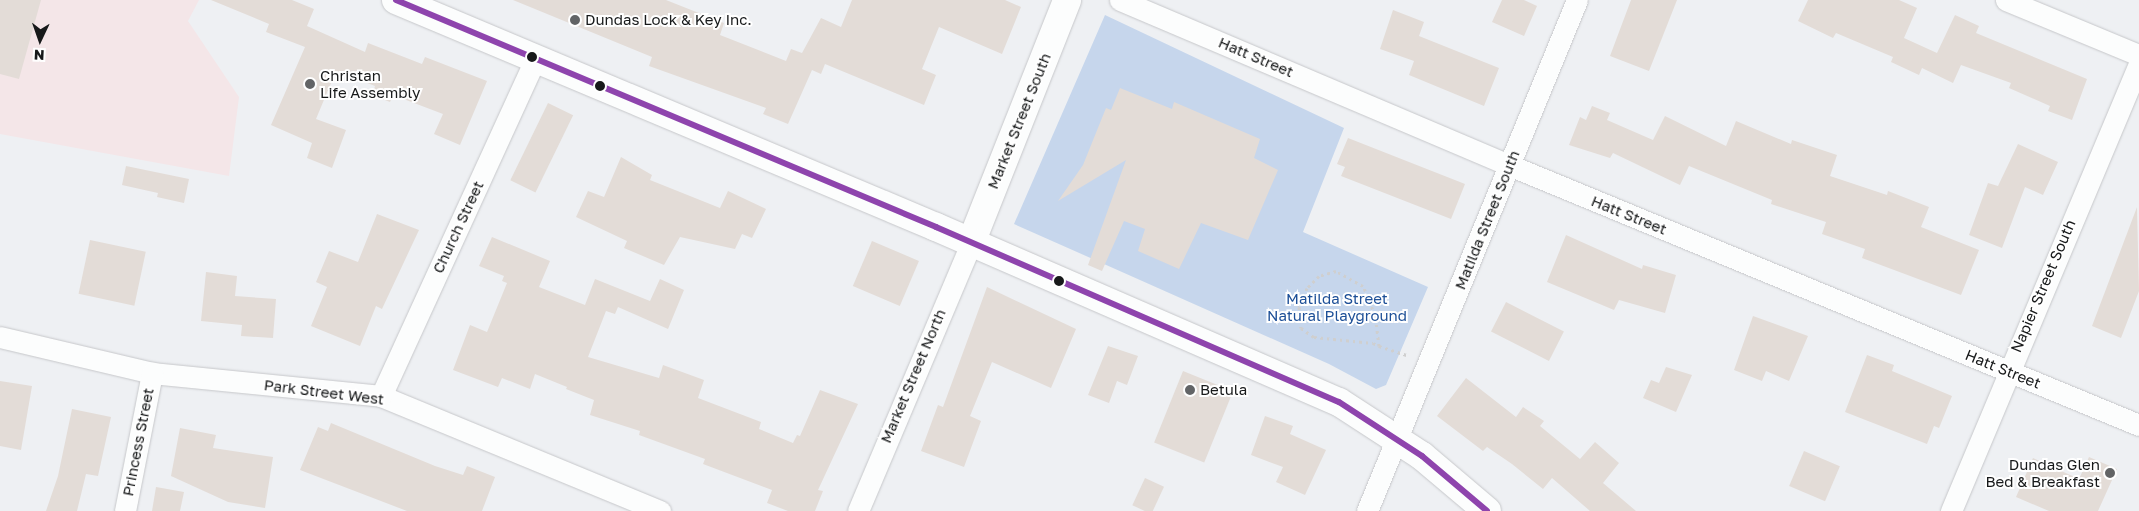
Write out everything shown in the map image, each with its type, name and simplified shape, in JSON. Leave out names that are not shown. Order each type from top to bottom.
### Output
[{"type":"main road","points":[[396,0],[971,242],[1339,402],[1397,440],[1487,511]]},
{"type":"main road","name":"Market Street South","points":[[971,242],[1067,0]]},
{"type":"street","name":"Hatt Street","points":[[1120,0],[1509,165],[2139,425]]},
{"type":"street","name":"Matilda Street South","points":[[1367,511],[1577,0]]},
{"type":"street","points":[[2006,0],[2139,56]]},
{"type":"street","name":"Church Street","points":[[381,396],[536,59]]},
{"type":"street","name":"Napier Street South","points":[[1951,511],[2007,370],[2139,63]]},
{"type":"street","name":"Market Street North","points":[[858,511],[971,242]]},
{"type":"street","name":"Park Street West","points":[[0,337],[152,373],[381,396],[660,511]]},
{"type":"street","name":"Princess Street","points":[[125,511],[152,373]]},
{"type":"path","points":[[1379,346],[1375,315],[1363,286],[1336,271],[1319,276],[1307,288],[1300,307],[1301,328],[1314,337],[1379,346],[1429,363]]},
{"type":"shaded area","points":[[0,0],[199,0],[188,21],[239,97],[229,176],[0,134]]},
{"type":"green space","name":"Matilda Street Natural Playground","points":[[1105,15],[1344,128],[1303,232],[1428,287],[1386,385],[1376,389],[1329,364],[1014,224]]},
{"type":"building","points":[[0,0],[41,0],[19,79],[0,74]]},
{"type":"building","points":[[211,0],[292,0],[314,9],[307,26],[365,52],[368,43],[422,64],[425,57],[487,81],[460,145],[434,134],[443,114],[393,95],[390,102],[372,95],[375,86],[336,71],[316,119],[346,130],[332,168],[307,158],[312,143],[271,125],[305,47],[266,32],[269,24]]},
{"type":"building","points":[[513,0],[666,0],[724,23],[720,35],[786,61],[791,49],[802,53],[821,18],[841,27],[852,0],[1005,0],[1021,7],[1002,54],[939,27],[922,69],[936,75],[924,105],[825,64],[821,74],[812,70],[788,124],[763,114],[766,108],[649,66],[652,57]]},
{"type":"building","points":[[1502,0],[1524,0],[1537,6],[1524,36],[1492,22]]},
{"type":"building","points":[[1631,0],[1677,0],[1649,71],[1610,56]]},
{"type":"building","points":[[1808,0],[1899,0],[1917,8],[1904,38],[1937,53],[1955,15],[1979,26],[1976,33],[2087,79],[2072,120],[2048,111],[2050,106],[2009,88],[2011,83],[1961,65],[1953,83],[1922,68],[1919,75],[1891,62],[1893,57],[1836,33],[1833,38],[1798,21]]},
{"type":"building","points":[[1393,10],[1424,22],[1419,36],[1499,68],[1484,106],[1409,75],[1414,61],[1380,49]]},
{"type":"building","points":[[1120,88],[1172,109],[1174,102],[1260,139],[1254,158],[1278,170],[1248,240],[1201,223],[1179,269],[1138,251],[1145,229],[1124,221],[1102,271],[1088,265],[1126,160],[1058,201],[1083,165],[1106,108],[1111,110]]},
{"type":"building","points":[[548,103],[573,115],[535,193],[510,180]]},
{"type":"building","points":[[1592,106],[1610,113],[1607,120],[1653,140],[1665,116],[1726,146],[1736,121],[1791,144],[1792,140],[1837,155],[1830,176],[1887,195],[1888,191],[1929,207],[1921,227],[1979,250],[1961,295],[1862,258],[1865,249],[1822,234],[1826,222],[1771,204],[1772,200],[1689,166],[1680,185],[1613,153],[1610,158],[1569,145],[1580,117],[1586,120]]},
{"type":"building","points":[[1348,138],[1465,184],[1451,219],[1341,176],[1345,167],[1337,164]]},
{"type":"building","points":[[2018,144],[2058,162],[2043,195],[2025,187],[2002,248],[1969,235],[1988,183],[1998,186]]},
{"type":"building","points":[[621,157],[652,175],[650,180],[720,208],[728,191],[766,209],[752,238],[742,234],[735,249],[680,237],[664,265],[624,248],[627,241],[576,217],[588,191],[604,197]]},
{"type":"building","points":[[126,166],[189,179],[184,203],[157,197],[158,193],[122,185]]},
{"type":"building","points":[[2137,207],[2139,291],[2121,338],[2092,326]]},
{"type":"building","points":[[377,214],[419,230],[382,309],[376,306],[360,346],[311,326],[327,287],[316,282],[329,251],[358,262]]},
{"type":"building","points":[[1566,235],[1642,269],[1643,265],[1676,275],[1665,313],[1619,300],[1614,310],[1547,282]]},
{"type":"building","points":[[492,237],[550,261],[539,287],[585,305],[595,279],[650,301],[660,279],[684,290],[668,329],[618,307],[615,314],[606,311],[588,357],[659,378],[663,365],[704,380],[698,398],[761,422],[759,429],[793,443],[797,435],[800,436],[820,390],[858,404],[818,490],[823,491],[815,511],[788,511],[767,503],[772,490],[703,464],[705,459],[639,435],[640,431],[590,415],[594,400],[535,374],[530,389],[502,378],[498,387],[453,370],[470,325],[487,332],[507,283],[502,281],[504,276],[479,266]]},
{"type":"building","points":[[90,240],[146,252],[134,306],[79,294]]},
{"type":"building","points":[[872,241],[919,261],[900,306],[853,286]]},
{"type":"building","points":[[206,272],[237,276],[235,296],[276,299],[273,338],[241,336],[242,325],[201,321]]},
{"type":"building","points":[[987,287],[1076,329],[1051,388],[992,362],[970,416],[981,421],[964,467],[921,451],[938,405],[943,407]]},
{"type":"building","points":[[1506,302],[1564,332],[1549,361],[1491,331]]},
{"type":"building","points":[[1753,316],[1808,336],[1789,381],[1766,371],[1762,381],[1734,370]]},
{"type":"building","points":[[1108,346],[1138,356],[1127,385],[1117,381],[1109,403],[1088,395]]},
{"type":"building","points":[[1867,355],[1894,365],[1892,371],[1952,396],[1939,428],[1934,426],[1927,444],[1845,412]]},
{"type":"building","points":[[1666,367],[1692,375],[1676,412],[1643,398],[1651,380],[1659,383]]},
{"type":"building","points":[[1183,371],[1233,391],[1204,463],[1154,442]]},
{"type":"building","points":[[1466,378],[1516,417],[1523,407],[1544,421],[1540,426],[1580,459],[1595,442],[1619,463],[1603,483],[1636,511],[1590,511],[1552,478],[1543,489],[1512,464],[1487,447],[1483,451],[1437,416]]},
{"type":"building","points":[[0,381],[32,386],[21,450],[0,446]]},
{"type":"building","points":[[72,409],[111,417],[98,476],[86,474],[77,511],[46,511],[58,476]]},
{"type":"building","points":[[1265,416],[1293,426],[1290,434],[1326,450],[1305,495],[1276,482],[1283,467],[1251,455]]},
{"type":"building","points":[[331,423],[435,466],[463,475],[467,466],[495,477],[482,511],[407,511],[300,470],[318,427],[328,431]]},
{"type":"building","points":[[180,428],[216,435],[213,448],[273,457],[265,508],[228,502],[171,476]]},
{"type":"building","points":[[1804,451],[1840,466],[1825,501],[1789,486]]},
{"type":"building","points":[[2089,457],[2117,469],[2098,511],[2049,511],[2016,497],[2033,458],[2079,479]]},
{"type":"building","points":[[1145,478],[1164,487],[1153,511],[1145,511],[1132,505]]},
{"type":"building","points":[[156,487],[184,492],[180,511],[152,511]]},
{"type":"transit line","points":[[396,0],[936,227],[1339,402],[1422,456],[1487,511]]},
{"type":"place","name":"Dundas Lock & Key Inc.","points":[[575,20]]},
{"type":"place","name":"Christan Life Assembly","points":[[310,84]]},
{"type":"place","name":"Betula","points":[[1190,390]]},
{"type":"place","name":"Dundas Glen Bed & Breakfast","points":[[2110,473]]}]
